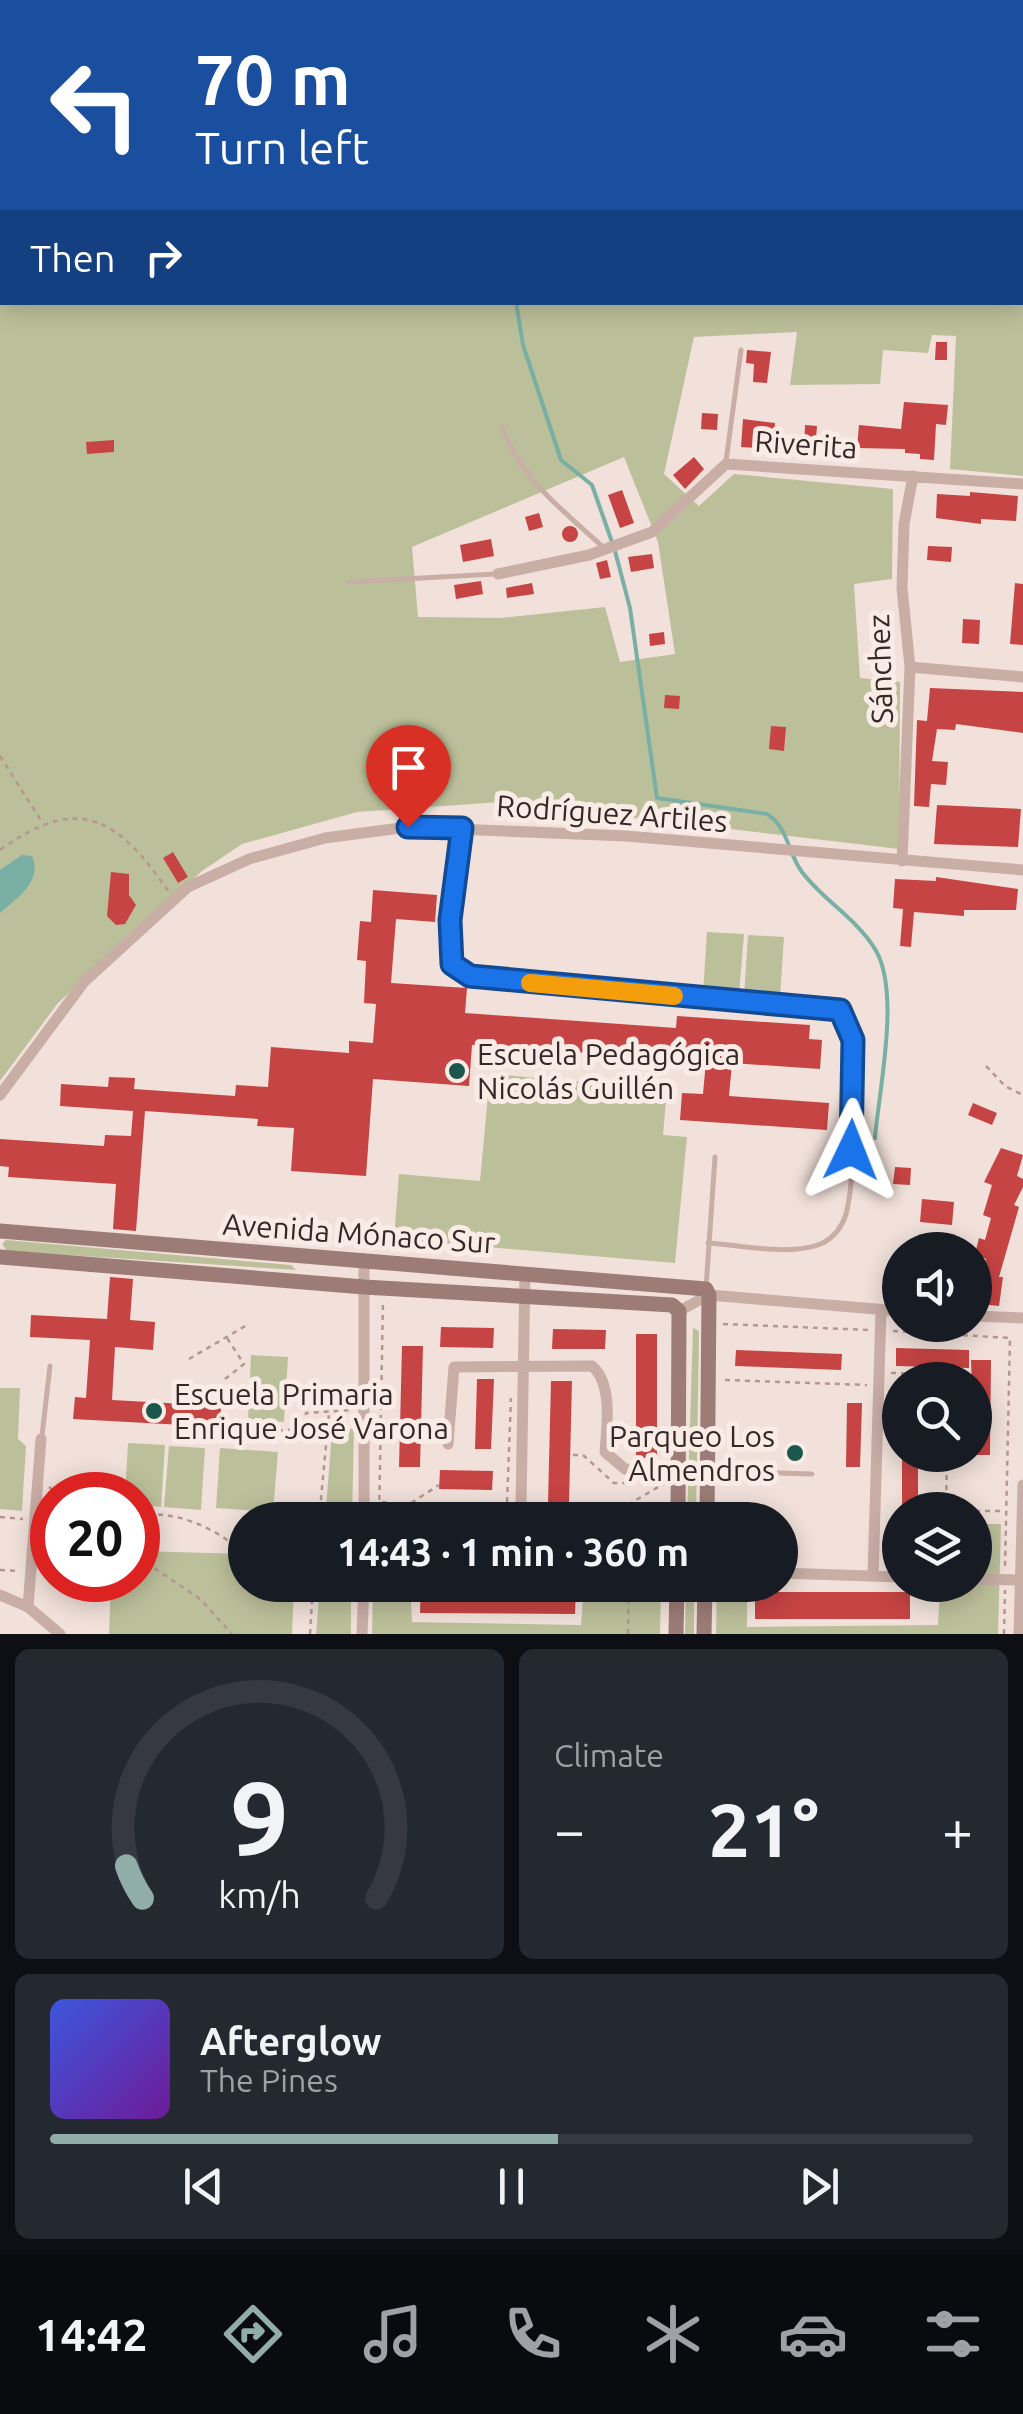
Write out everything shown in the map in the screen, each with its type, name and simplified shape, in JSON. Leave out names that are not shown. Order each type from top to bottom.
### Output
[{"type":"main road","name":"Avenida Mónaco Sur","points":[[0,1231],[525,1273],[707,1292]]},
{"type":"main road","name":"Avenida Mónaco Sur","points":[[0,1258],[364,1287],[672,1305],[680,1310]]},
{"type":"main road","points":[[707,1292],[707,1502]]},
{"type":"main road","points":[[676,1502],[673,1476],[680,1310]]},
{"type":"main road","points":[[676,1634],[677,1602]]},
{"type":"main road","points":[[704,1634],[705,1602]]},
{"type":"street","name":"Riverita","points":[[498,574],[606,550],[652,532],[726,464],[1023,484]]},
{"type":"street","name":"Sánchez","points":[[902,861],[910,667],[902,588],[904,524],[913,476]]},
{"type":"street","points":[[910,667],[1023,676]]},
{"type":"street","name":"Rodríguez Artiles","points":[[0,1095],[84,982],[188,887],[248,859],[325,838],[408,827],[462,828],[626,836],[1023,870]]},
{"type":"street","points":[[364,1262],[364,1502]]},
{"type":"street","points":[[521,1502],[525,1273]]},
{"type":"street","points":[[680,1310],[707,1292],[880,1310],[874,1576]]},
{"type":"street","points":[[992,1317],[1023,1318]]},
{"type":"street","points":[[448,1444],[454,1366],[592,1366],[602,1374],[605,1388],[605,1452],[625,1469],[673,1476]]},
{"type":"street","points":[[39,1472],[42,1440]]},
{"type":"street","points":[[1019,1634],[1023,1485]]},
{"type":"street","points":[[28,1607],[30,1572]]},
{"type":"street","points":[[798,1574],[882,1576]]},
{"type":"street","points":[[992,1580],[1020,1580]]},
{"type":"street","points":[[0,1595],[28,1607],[60,1634]]},
{"type":"street","points":[[362,1634],[363,1602]]},
{"type":"lane","points":[[726,464],[741,350]]},
{"type":"lane","points":[[502,428],[513,456],[528,478],[606,550]]},
{"type":"lane","points":[[349,582],[498,574]]},
{"type":"lane","points":[[462,828],[450,920],[452,964],[470,976],[840,1010],[847,1020],[853,1040],[853,1119],[847,1211],[841,1228],[825,1242],[807,1248],[708,1244]]},
{"type":"lane","points":[[707,1292],[715,1157]]},
{"type":"lane","points":[[42,1440],[50,1366]]},
{"type":"lane","points":[[708,1471],[812,1474]]},
{"type":"path","points":[[0,756],[42,823]]},
{"type":"path","points":[[0,850],[42,823],[90,818],[113,826],[142,852],[174,900]]},
{"type":"path","points":[[986,1066],[1005,1086],[1023,1094]]},
{"type":"path","points":[[379,1502],[384,1300]]},
{"type":"path","points":[[720,1336],[722,1324],[1010,1338],[1004,1634]]},
{"type":"path","points":[[188,1359],[247,1326]]},
{"type":"path","points":[[225,1378],[244,1364],[226,1337]]},
{"type":"path","points":[[720,1380],[882,1379]]},
{"type":"path","points":[[248,1432],[304,1429],[306,1414],[364,1409]]},
{"type":"path","points":[[321,1502],[329,1412]]},
{"type":"path","points":[[631,1502],[673,1476]]},
{"type":"path","points":[[414,1502],[439,1485]]},
{"type":"path","points":[[992,1511],[1006,1511]]},
{"type":"path","points":[[160,1516],[176,1516],[228,1539]]},
{"type":"path","points":[[0,1517],[30,1520]]},
{"type":"path","points":[[0,1570],[30,1572]]},
{"type":"path","points":[[160,1572],[200,1600],[232,1634]]},
{"type":"path","points":[[310,1634],[312,1602]]},
{"type":"path","points":[[628,1634],[629,1602]]},
{"type":"green space","points":[[0,305],[1023,305],[1023,476],[950,469],[956,336],[932,335],[928,353],[883,350],[880,384],[790,385],[797,332],[694,337],[664,474],[699,506],[734,474],[893,489],[892,579],[854,584],[860,678],[900,682],[899,849],[501,802],[357,812],[242,844],[202,871],[58,1003],[0,1081]],"holes":[[[624,457],[658,542],[675,654],[620,662],[605,607],[501,618],[418,617],[412,547]]]},
{"type":"green space","points":[[707,932],[744,934],[739,995],[703,993]]},
{"type":"green space","points":[[748,935],[784,937],[780,998],[744,996]]},
{"type":"green space","points":[[490,1074],[667,1089],[663,1135],[687,1137],[675,1263],[394,1239],[399,1174],[480,1181]]},
{"type":"green space","points":[[6,1240],[291,1265],[296,1270],[7,1251],[2,1244]]},
{"type":"green space","points":[[693,1328],[699,1331],[696,1502],[688,1502]]},
{"type":"green space","points":[[251,1355],[288,1357],[284,1422],[248,1420]]},
{"type":"green space","points":[[0,1388],[20,1388],[18,1439],[26,1446],[22,1511],[0,1509]]},
{"type":"green space","points":[[354,1428],[352,1502],[326,1502],[332,1433]]},
{"type":"green space","points":[[128,1443],[165,1445],[161,1507],[160,1472],[126,1472]]},
{"type":"green space","points":[[169,1446],[205,1448],[201,1510],[164,1507]]},
{"type":"green space","points":[[220,1448],[278,1452],[274,1502],[228,1502],[228,1509],[216,1508]]},
{"type":"green space","points":[[992,1524],[1001,1524],[998,1634],[716,1634],[717,1602],[747,1602],[747,1627],[938,1625],[939,1602],[992,1602]]},
{"type":"green space","points":[[160,1552],[228,1554],[228,1602],[293,1602],[292,1634],[109,1634],[110,1602],[160,1602]]},
{"type":"green space","points":[[319,1602],[351,1602],[351,1634],[316,1634]]},
{"type":"green space","points":[[373,1602],[411,1602],[412,1622],[581,1625],[583,1602],[661,1602],[660,1634],[372,1634]]},
{"type":"green space","points":[[686,1602],[694,1602],[694,1634],[685,1634]]},
{"type":"water","points":[[22,855],[32,856],[35,865],[31,881],[0,913],[0,870]]},
{"type":"building","points":[[936,342],[947,342],[947,360],[935,360]]},
{"type":"building","points":[[747,350],[771,352],[767,383],[753,382],[754,364],[746,363]]},
{"type":"building","points":[[904,402],[948,405],[946,425],[936,424],[934,460],[920,459],[920,454],[905,453],[905,449],[857,448],[859,425],[901,429]]},
{"type":"building","points":[[702,413],[718,414],[717,430],[701,429]]},
{"type":"building","points":[[743,419],[775,423],[774,449],[741,447]]},
{"type":"building","points":[[805,425],[817,426],[815,450],[804,449]]},
{"type":"building","points":[[114,440],[114,452],[87,454],[86,442]]},
{"type":"building","points":[[694,457],[704,469],[685,489],[673,475]]},
{"type":"building","points":[[622,490],[634,523],[620,528],[608,495]]},
{"type":"building","points":[[970,492],[1018,496],[1016,521],[981,519],[981,524],[936,518],[937,494],[970,496]]},
{"type":"building","points":[[539,513],[543,527],[529,531],[525,517]]},
{"type":"building","points":[[570,526],[578,534],[570,542],[562,534]]},
{"type":"building","points":[[491,539],[494,556],[463,562],[460,545]]},
{"type":"building","points":[[928,546],[952,547],[951,562],[927,560]]},
{"type":"building","points":[[652,554],[654,568],[631,572],[628,557]]},
{"type":"building","points":[[607,560],[611,577],[600,579],[596,563]]},
{"type":"building","points":[[481,581],[483,594],[456,599],[454,585]]},
{"type":"building","points":[[532,583],[534,594],[507,598],[506,588]]},
{"type":"building","points":[[1015,583],[1023,584],[1023,645],[1010,644]]},
{"type":"building","points":[[963,619],[980,620],[979,644],[962,643]]},
{"type":"building","points":[[664,632],[665,644],[650,646],[649,634]]},
{"type":"building","points":[[930,688],[1023,692],[1023,733],[956,724],[955,730],[937,729],[932,761],[948,762],[946,785],[931,784],[929,807],[914,806],[917,720],[927,721]]},
{"type":"building","points":[[665,695],[680,696],[679,709],[664,708]]},
{"type":"building","points":[[771,726],[786,727],[784,751],[769,749]]},
{"type":"building","points":[[937,805],[1021,809],[1018,847],[934,844]]},
{"type":"building","points":[[173,852],[188,877],[178,883],[163,858]]},
{"type":"building","points":[[111,872],[129,874],[129,895],[136,905],[125,924],[116,925],[107,916]]},
{"type":"building","points":[[936,877],[1018,889],[1016,910],[964,910],[964,916],[914,912],[911,947],[900,946],[903,909],[893,908],[895,879],[936,881]]},
{"type":"building","points":[[373,890],[437,895],[435,922],[396,919],[391,983],[467,988],[465,1013],[676,1028],[677,1016],[810,1025],[809,1039],[822,1040],[820,1069],[732,1063],[729,1096],[829,1103],[827,1130],[680,1120],[682,1093],[703,1094],[706,1061],[472,1045],[469,1086],[373,1079],[366,1176],[291,1171],[294,1128],[257,1126],[258,1119],[145,1111],[136,1231],[113,1229],[116,1184],[8,1177],[9,1167],[0,1166],[0,1139],[104,1146],[105,1135],[131,1136],[133,1111],[60,1106],[61,1084],[108,1087],[109,1077],[135,1078],[134,1089],[235,1096],[236,1085],[268,1087],[271,1047],[349,1053],[349,1041],[373,1043],[376,1004],[364,1003],[366,961],[357,960],[360,921],[371,922]]},
{"type":"building","points":[[973,1103],[997,1113],[992,1125],[968,1115]]},
{"type":"building","points":[[1001,1148],[1023,1155],[1017,1176],[1023,1179],[1023,1187],[1014,1205],[1019,1207],[999,1277],[1003,1277],[999,1306],[992,1305],[992,1232],[987,1232],[991,1218],[983,1215],[992,1185],[984,1182]]},
{"type":"building","points":[[895,1167],[911,1168],[910,1185],[893,1184]]},
{"type":"building","points":[[922,1199],[954,1202],[952,1225],[920,1222]]},
{"type":"building","points":[[110,1277],[133,1279],[130,1320],[155,1322],[153,1350],[115,1347],[112,1400],[221,1406],[220,1427],[73,1419],[75,1397],[86,1398],[90,1340],[30,1337],[31,1315],[107,1319]]},
{"type":"building","points":[[441,1327],[494,1328],[493,1348],[440,1347]]},
{"type":"building","points":[[553,1329],[606,1330],[605,1349],[552,1349]]},
{"type":"building","points":[[636,1334],[657,1334],[657,1458],[636,1458]]},
{"type":"building","points":[[402,1346],[423,1346],[420,1467],[399,1467]]},
{"type":"building","points":[[896,1348],[969,1350],[969,1362],[896,1362]]},
{"type":"building","points":[[736,1350],[842,1354],[841,1370],[735,1366]]},
{"type":"building","points":[[477,1379],[494,1379],[491,1449],[475,1449]]},
{"type":"building","points":[[551,1381],[572,1381],[569,1502],[548,1502]]},
{"type":"building","points":[[847,1403],[862,1403],[860,1467],[846,1467]]},
{"type":"building","points":[[440,1470],[493,1471],[492,1490],[439,1489]]},
{"type":"building","points":[[902,1472],[918,1472],[918,1492],[902,1492]]},
{"type":"building","points":[[798,1592],[882,1592],[882,1602],[910,1602],[910,1619],[755,1619],[755,1602],[798,1602]]},
{"type":"building","points":[[420,1602],[575,1602],[575,1614],[420,1613]]},
{"type":"waterway","points":[[516,305],[523,345],[561,460],[592,485],[612,542]]},
{"type":"waterway","points":[[615,551],[630,608],[657,798],[767,814],[780,826],[802,872],[859,928],[883,967],[887,1014],[875,1138]]},
{"type":"slow traffic","points":[[530,983],[674,996]]},
{"type":"place","name":"Escuela Pedagógica Nicolás Guillén","points":[[457,1071]]},
{"type":"place","name":"Escuela Primaria Enrique José Varona","points":[[154,1411]]},
{"type":"place","name":"Parqueo Los Almendros","points":[[795,1453]]},
{"type":"route","points":[[408,827],[462,828],[450,920],[452,964],[470,976],[840,1010],[853,1040],[851,1150]]}]
